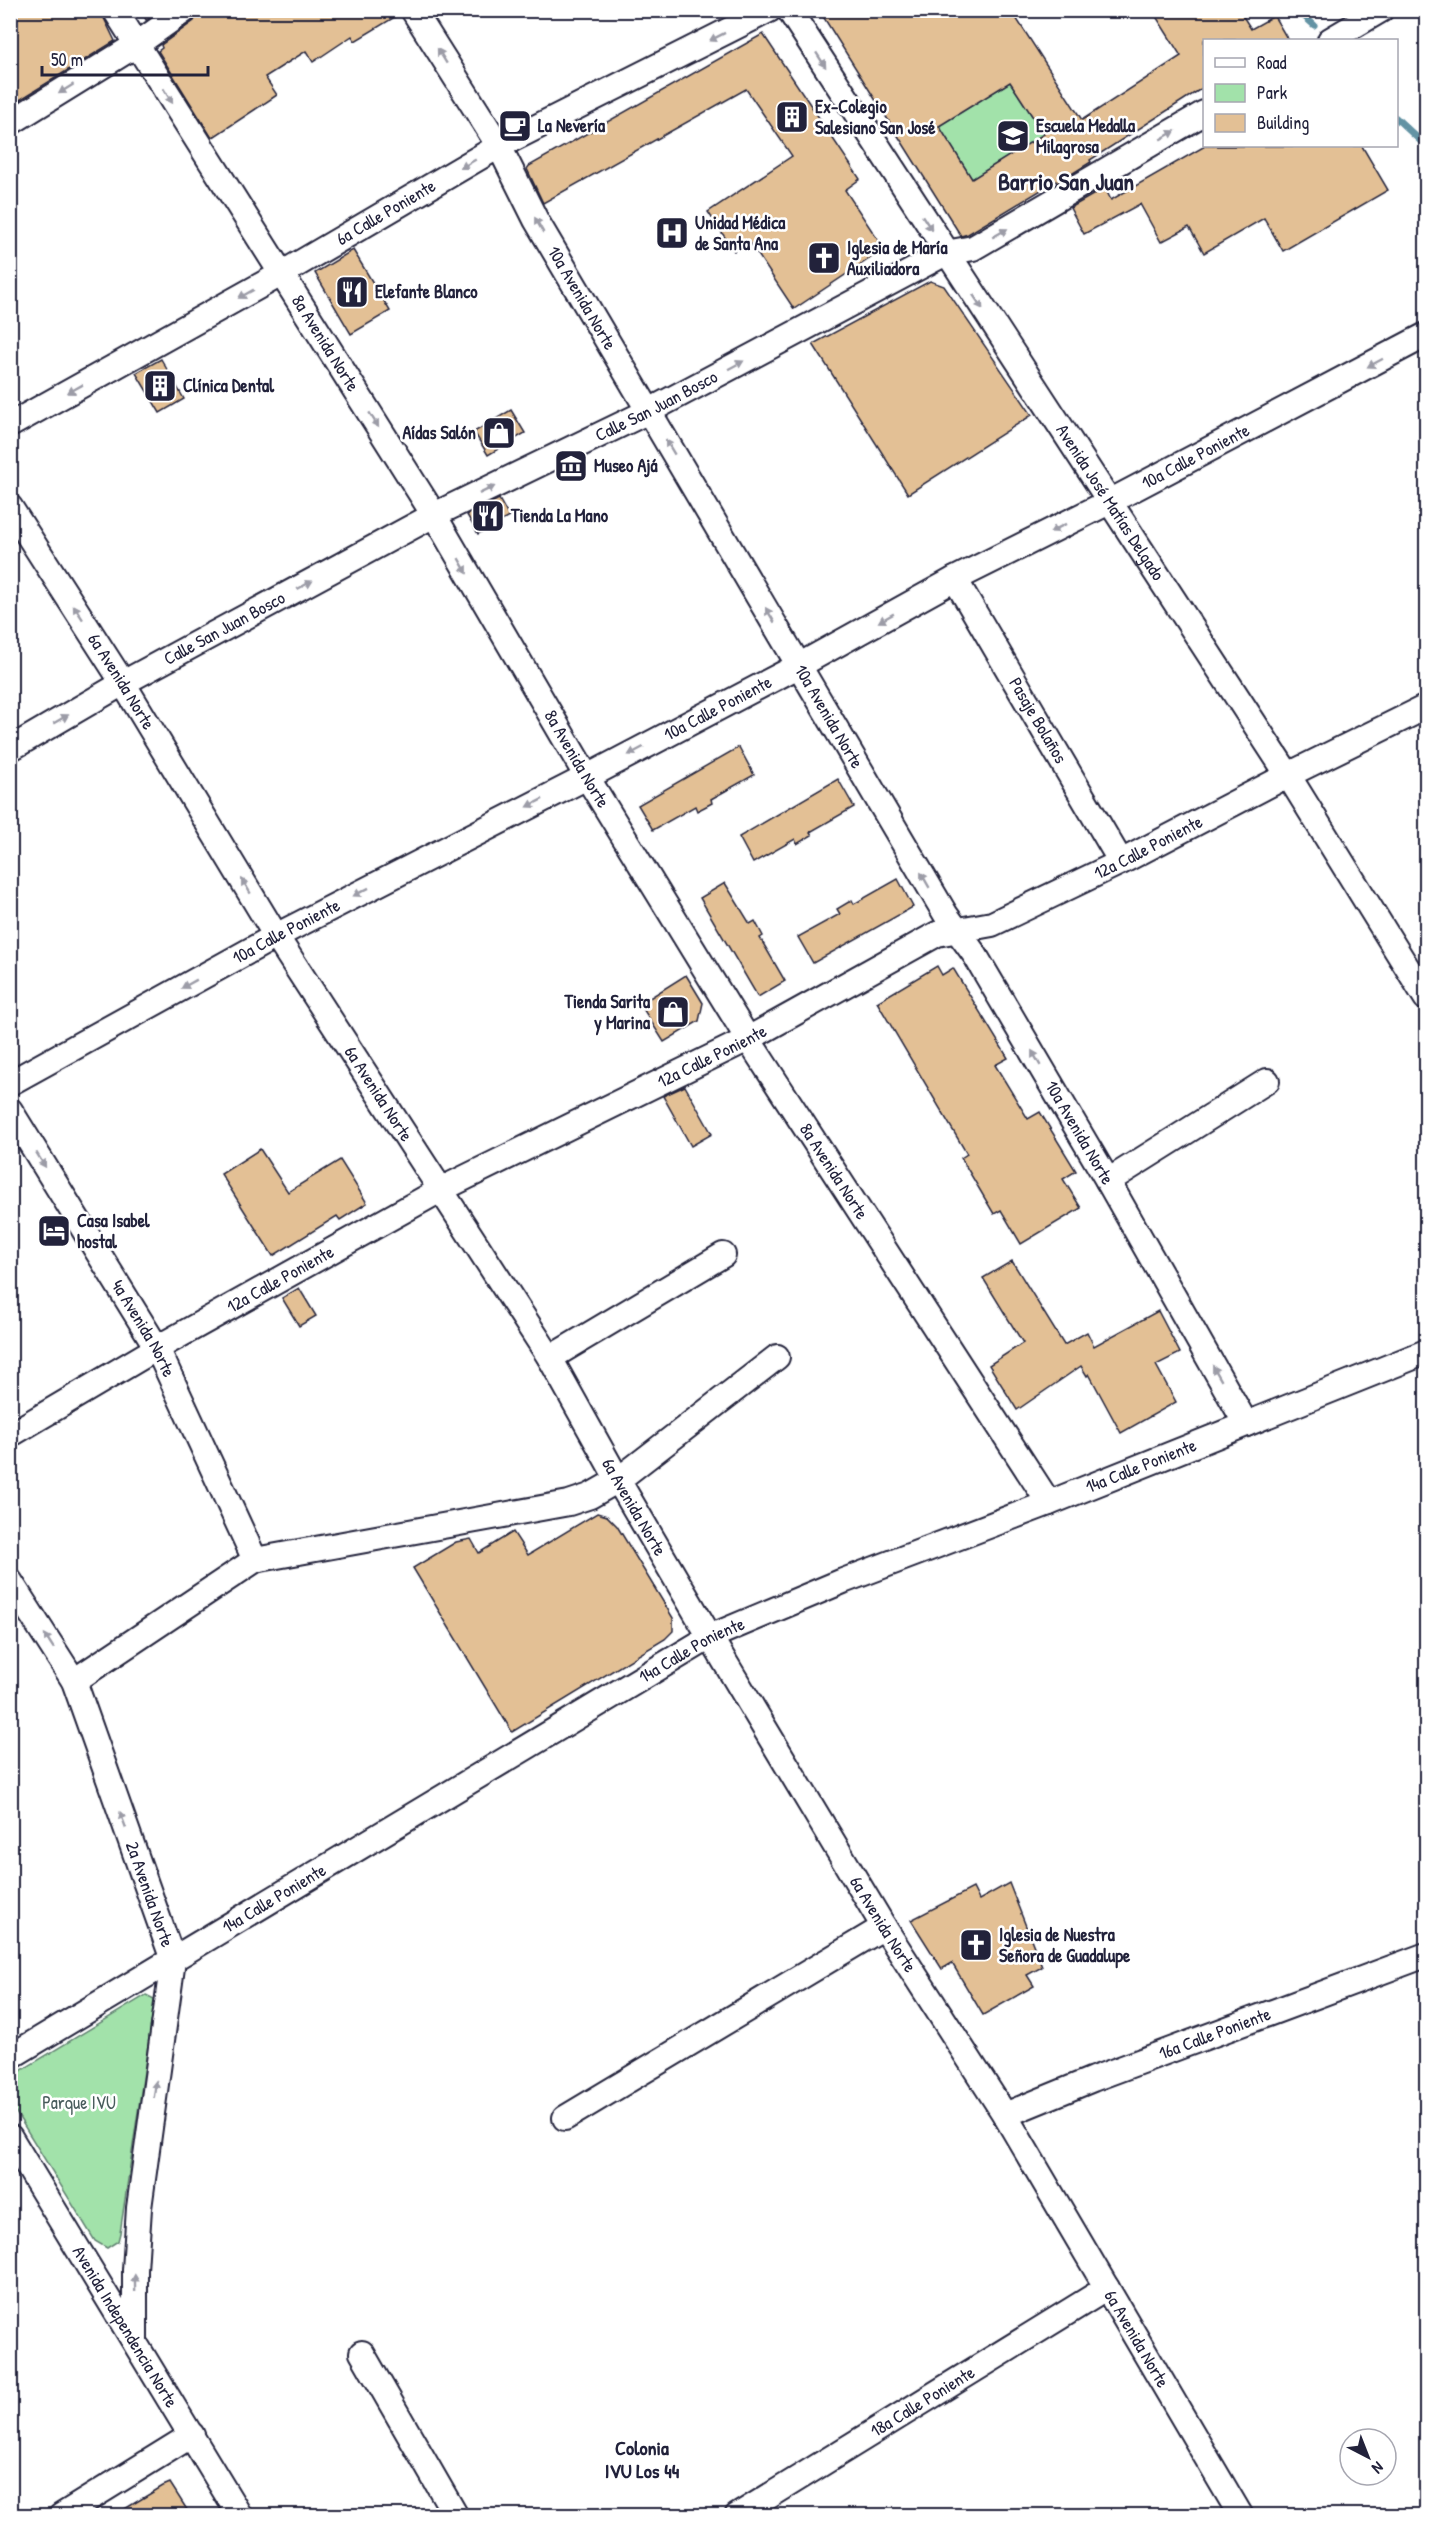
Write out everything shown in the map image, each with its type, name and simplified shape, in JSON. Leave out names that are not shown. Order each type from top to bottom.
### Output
[{"type":"street","name":"8a Avenida Norte","points":[[115,10],[434,515],[587,777],[748,1039],[1049,1503]]},
{"type":"street","points":[[10,123],[136,45],[185,10]]},
{"type":"street","name":"10a Avenida Norte","points":[[413,10],[499,146],[536,220],[956,930],[975,955],[1108,1181],[1246,1424]]},
{"type":"street","name":"6a Calle Poniente","points":[[10,425],[281,274],[499,146],[769,10]]},
{"type":"street","name":"Avenida José Matías Delgado","points":[[789,10],[1288,775],[1426,998]]},
{"type":"street","points":[[1332,39],[1381,10]]},
{"type":"street","name":"Calle San Juan Bosco","points":[[10,749],[123,683],[434,515],[649,411],[946,253],[973,248],[1203,114]]},
{"type":"street","name":"10a Calle Poniente","points":[[10,1083],[276,936],[587,777],[800,665],[955,579],[1111,501],[1426,335]]},
{"type":"street","name":"6a Avenida Norte","points":[[10,507],[123,683],[276,936],[550,1358],[710,1637],[884,1927],[1005,2115],[1241,2516]]},
{"type":"street","name":"Pasaje Bolaños","points":[[955,579],[1121,862]]},
{"type":"street","name":"12a Calle Poniente","points":[[10,1435],[157,1348],[442,1189],[748,1039],[937,934],[992,924],[1121,862],[1288,775],[1426,707]]},
{"type":"street","points":[[1108,1181],[1267,1081]]},
{"type":"street","name":"4a Avenida Norte","points":[[10,1110],[157,1348],[255,1560]]},
{"type":"street","points":[[550,1358],[723,1255]]},
{"type":"street","name":"14a Calle Poniente","points":[[10,2057],[710,1637],[843,1581],[1049,1503],[1426,1352]]},
{"type":"street","points":[[74,1681],[255,1560],[569,1503],[590,1496],[618,1480],[777,1357]]},
{"type":"street","name":"2a Avenida Norte","points":[[10,1581],[74,1681],[173,1960],[139,2208],[135,2270],[135,2342]]},
{"type":"street","points":[[565,2118],[884,1927]]},
{"type":"street","name":"16a Calle Poniente","points":[[1005,2115],[1102,2075],[1426,1955]]},
{"type":"street","name":"Avenida Independencia Norte","points":[[10,2138],[240,2516]]},
{"type":"street","name":"18a Calle Poniente","points":[[737,2516],[1107,2288]]},
{"type":"street","points":[[362,2353],[456,2516]]},
{"type":"street","points":[[61,2516],[192,2435]]},
{"type":"green space","points":[[1010,82],[1044,134],[972,179],[939,126]]},
{"type":"green space","name":"Parque IVU","points":[[146,1995],[154,1999],[154,2004],[120,2233],[118,2241],[107,2248],[95,2241],[12,2106],[11,2083],[17,2073]]},
{"type":"building","points":[[10,10],[100,10],[115,41],[10,106]]},
{"type":"building","points":[[141,10],[160,10],[146,20]]},
{"type":"building","points":[[199,10],[399,10],[400,14],[355,41],[352,36],[313,62],[306,51],[265,77],[277,95],[212,138],[158,51],[162,48],[161,45],[194,21]]},
{"type":"building","name":"Escuela Medalla Milagrosa","points":[[819,10],[1011,10],[1082,120],[1181,56],[1152,10],[1239,10],[1251,29],[1274,16],[1287,39],[1203,39],[1203,88],[1090,160],[1091,162],[961,236]],"holes":[[[1010,82],[1044,134],[972,179],[939,126]]]},
{"type":"building","points":[[763,34],[860,179],[845,190],[884,249],[794,309],[749,241],[734,251],[708,212],[792,156],[746,89],[543,203],[527,169],[529,166]]},
{"type":"building","points":[[1203,147],[1363,147],[1388,190],[1283,251],[1264,218],[1204,253],[1189,227],[1161,242],[1140,204],[1084,234],[1070,208],[1105,188],[1111,200]]},
{"type":"building","name":"Elefante Blanco","points":[[353,250],[390,311],[351,334],[315,273]]},
{"type":"building","points":[[930,281],[944,286],[1032,415],[908,494],[813,344]]},
{"type":"building","name":"Clínica Dental","points":[[161,359],[184,399],[160,413],[136,373]]},
{"type":"building","name":"Aídas Salón","points":[[511,410],[525,433],[488,455],[474,432]]},
{"type":"building","name":"Tienda La Mano","points":[[499,499],[509,517],[478,534],[467,515]]},
{"type":"building","points":[[739,747],[754,775],[711,799],[712,803],[697,811],[695,806],[653,830],[638,805]]},
{"type":"building","points":[[838,779],[854,807],[810,832],[812,835],[797,844],[795,839],[753,863],[739,837]]},
{"type":"building","points":[[898,879],[913,907],[813,963],[798,937],[840,914],[837,909],[852,900],[854,904]]},
{"type":"building","points":[[725,883],[750,924],[755,921],[763,936],[760,938],[785,981],[758,997],[700,898]]},
{"type":"building","points":[[937,966],[942,975],[953,968],[1008,1058],[995,1065],[1028,1119],[1040,1112],[1076,1171],[1063,1179],[1081,1208],[1021,1244],[1001,1210],[994,1214],[961,1158],[967,1154],[877,1002]]},
{"type":"building","name":"Tienda Sarita y Marina","points":[[686,975],[703,1003],[699,1021],[664,1042],[640,1004]]},
{"type":"building","points":[[685,1086],[712,1134],[691,1146],[663,1096]]},
{"type":"building","points":[[260,1149],[288,1192],[340,1160],[367,1203],[340,1220],[337,1216],[273,1256],[221,1174]]},
{"type":"building","points":[[1012,1261],[1064,1345],[1087,1332],[1094,1346],[1158,1311],[1180,1353],[1156,1365],[1176,1402],[1121,1433],[1089,1374],[1087,1376],[1081,1366],[1017,1410],[989,1365],[1023,1343],[983,1278]]},
{"type":"building","points":[[299,1288],[316,1316],[299,1326],[282,1298]]},
{"type":"building","points":[[597,1513],[607,1516],[617,1526],[673,1618],[673,1631],[665,1639],[512,1732],[413,1568],[456,1542],[471,1539],[479,1553],[513,1532],[528,1555]]},
{"type":"building","name":"Iglesia de Nuestra Señora de Guadalupe","points":[[1009,1883],[1042,1967],[1027,1975],[1034,1986],[983,2015],[952,1963],[942,1969],[911,1920],[973,1888],[979,1900]]},
{"type":"building","points":[[170,2483],[191,2516],[113,2516],[163,2486]]},
{"type":"waterway","points":[[1297,10],[1314,25]]},
{"type":"waterway","points":[[1398,120],[1426,146]]},
{"type":"place","name":"Ex-Colegio Salesiano San José","points":[[792,117]]},
{"type":"place","name":"La Nevería","points":[[515,126]]},
{"type":"place","name":"Escuela Medalla Milagrosa","points":[[1013,136]]},
{"type":"place","name":"Unidad Médica de Santa Ana","points":[[672,233]]},
{"type":"place","name":"Iglesia de María Auxiliadora","points":[[824,258]]},
{"type":"place","name":"Elefante Blanco","points":[[352,292]]},
{"type":"place","name":"Clínica Dental","points":[[160,386]]},
{"type":"place","name":"Aídas Salón","points":[[499,433]]},
{"type":"place","name":"Museo Ajá","points":[[571,466]]},
{"type":"place","name":"Tienda La Mano","points":[[488,516]]},
{"type":"place","name":"Tienda Sarita y Marina","points":[[673,1012]]},
{"type":"place","name":"Casa Isabel hostal","points":[[54,1231]]},
{"type":"place","name":"Iglesia de Nuestra Señora de Guadalupe","points":[[976,1945]]},
{"type":"district","name":"Barrio San Juan","points":[[1066,182]]},
{"type":"district","name":"Colonia IVU Los 44","points":[[642,2460]]}]
